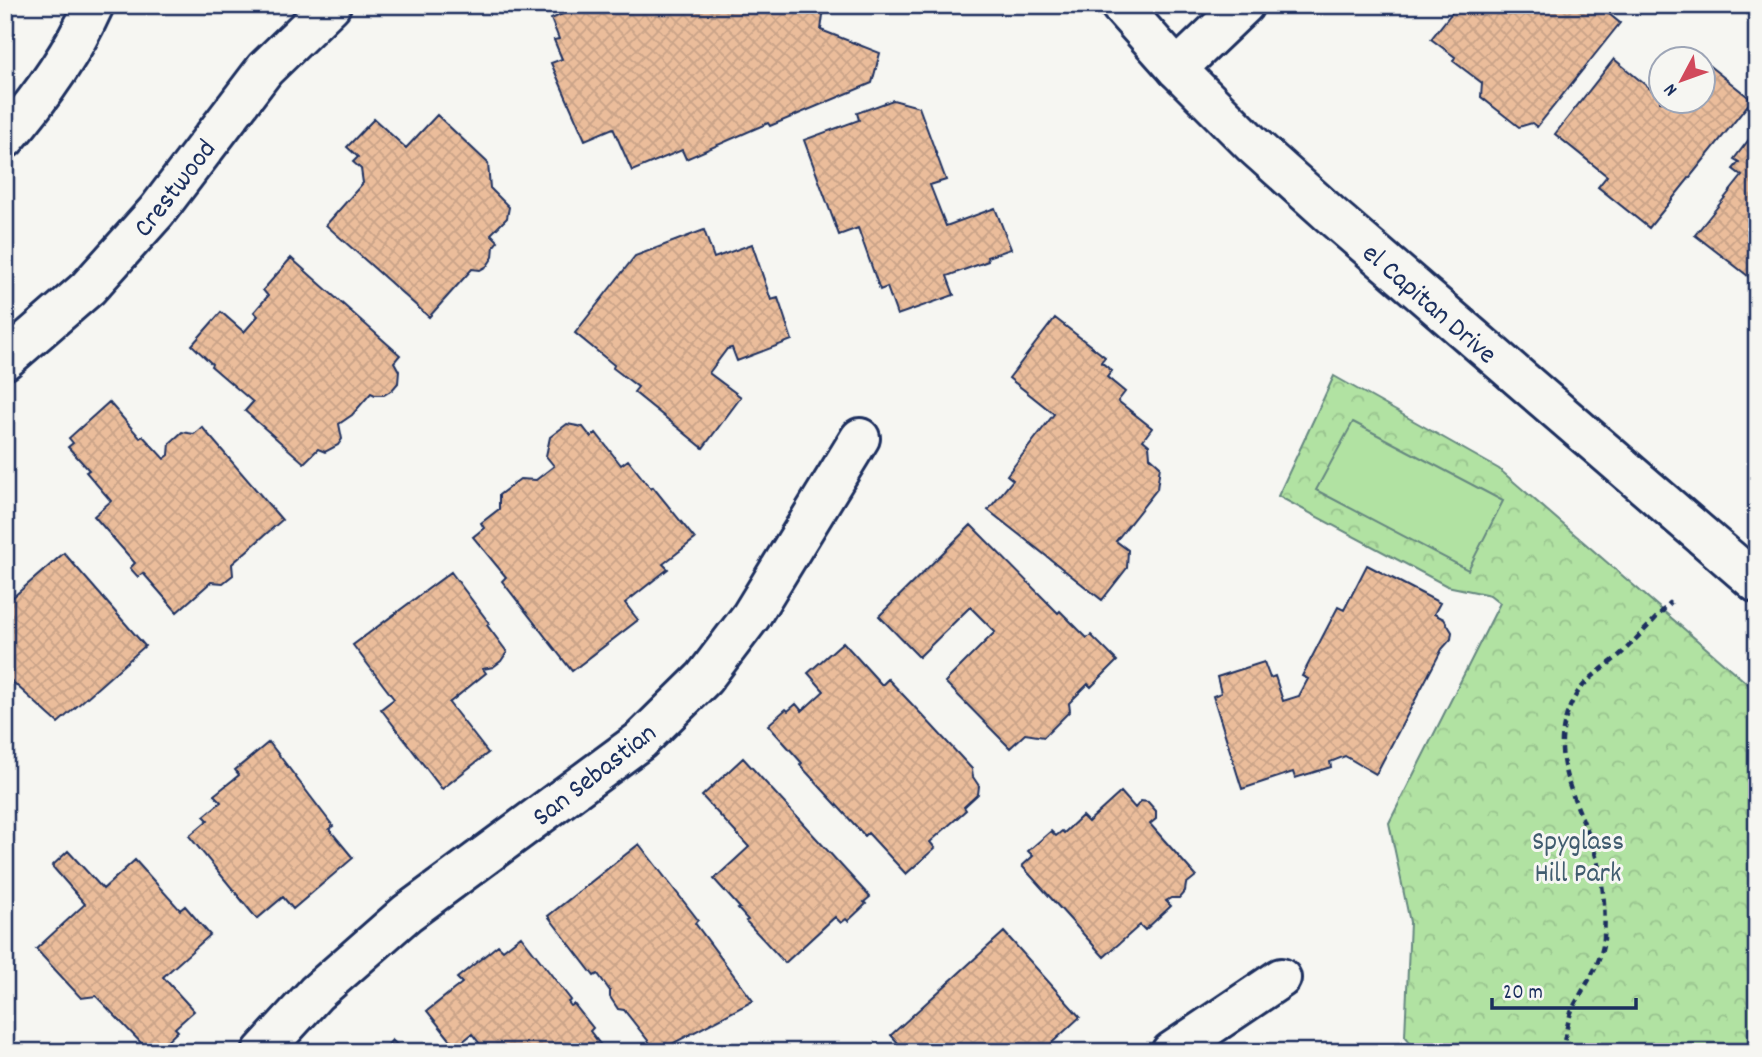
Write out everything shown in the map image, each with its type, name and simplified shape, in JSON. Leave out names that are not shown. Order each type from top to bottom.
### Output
[{"type":"street","points":[[5,139],[34,106],[82,32],[94,5]]},
{"type":"street","name":"Crestwood","points":[[5,359],[88,288],[158,211],[265,69],[331,5]]},
{"type":"street","name":"el Capitan Drive","points":[[1120,5],[1177,69],[1252,145],[1757,583]]},
{"type":"street","points":[[1177,69],[1244,5]]},
{"type":"street","name":"San Sebastian","points":[[262,1052],[316,993],[407,913],[640,741],[704,678],[751,617],[860,438]]},
{"type":"street","points":[[1171,1052],[1281,978]]},
{"type":"path","points":[[1562,1052],[1571,1013],[1592,974],[1604,940],[1604,896],[1595,854],[1569,790],[1562,756],[1566,716],[1577,693],[1671,602]]},
{"type":"green space","name":"Spyglass Hill Park","points":[[1334,376],[1499,469],[1757,692],[1757,1052],[1418,1052],[1405,1036],[1410,922],[1389,823],[1500,603],[1490,595],[1447,586],[1278,496]]},
{"type":"green space","points":[[1353,422],[1503,501],[1468,570],[1316,490]]},
{"type":"building","points":[[583,5],[600,5],[602,10],[614,5],[819,5],[823,15],[821,30],[880,53],[872,83],[770,126],[768,123],[686,159],[682,150],[632,171],[613,128],[585,140],[551,63],[562,59],[554,40],[559,39],[551,19]]},
{"type":"building","points":[[1458,5],[1598,5],[1620,23],[1537,127],[1532,123],[1519,127],[1481,97],[1482,83],[1453,61],[1455,57],[1431,39]]},
{"type":"building","points":[[1614,59],[1646,85],[1646,116],[1716,116],[1716,71],[1752,100],[1649,228],[1598,187],[1607,176],[1555,134]]},
{"type":"building","points":[[893,100],[919,107],[946,180],[930,185],[946,226],[995,208],[1011,249],[987,257],[988,261],[947,276],[954,295],[897,315],[887,287],[880,290],[858,228],[839,235],[804,140],[859,120],[857,113]]},
{"type":"building","points":[[437,115],[488,163],[490,188],[509,207],[507,218],[491,234],[498,241],[487,266],[480,270],[472,269],[429,317],[326,225],[363,183],[361,169],[353,162],[358,157],[347,147],[374,119],[406,148]]},
{"type":"building","points":[[1757,129],[1757,283],[1695,235],[1742,176],[1733,169],[1739,162],[1734,159]]},
{"type":"building","points":[[704,230],[714,258],[752,244],[771,300],[778,298],[792,340],[737,361],[732,348],[727,349],[709,373],[741,397],[703,448],[634,392],[638,387],[575,333],[635,256]]},
{"type":"building","points":[[291,258],[400,355],[394,362],[399,371],[398,383],[392,390],[384,395],[371,393],[352,415],[339,424],[342,439],[338,445],[325,452],[318,449],[304,463],[245,411],[253,402],[211,366],[192,345],[221,312],[244,332],[258,316],[254,312],[268,296],[263,290]]},
{"type":"building","points":[[1055,318],[1105,357],[1101,362],[1112,371],[1107,377],[1125,392],[1118,401],[1152,428],[1143,440],[1149,445],[1150,457],[1160,466],[1157,489],[1116,541],[1128,550],[1127,568],[1102,600],[988,510],[1013,480],[1007,475],[1054,414],[1009,378]]},
{"type":"building","points":[[109,402],[140,438],[143,436],[164,459],[169,455],[170,443],[182,432],[194,434],[202,427],[282,520],[232,564],[233,575],[223,583],[211,582],[177,612],[143,573],[138,577],[130,568],[135,563],[94,516],[111,501],[86,472],[89,470],[68,447],[73,443],[69,438]]},
{"type":"building","points":[[567,424],[583,427],[591,437],[596,433],[621,465],[628,460],[695,539],[663,564],[668,569],[625,603],[638,620],[572,671],[502,581],[506,577],[473,537],[484,528],[481,523],[499,509],[499,495],[520,479],[536,480],[554,466],[546,456],[550,437]]},
{"type":"building","points":[[971,525],[1058,613],[1060,611],[1087,638],[1091,635],[1117,661],[1091,687],[1088,684],[1069,703],[1070,711],[1044,737],[1025,734],[1010,748],[945,682],[995,632],[970,607],[919,657],[879,616]]},
{"type":"building","points":[[64,553],[145,646],[58,723],[5,675],[5,604]]},
{"type":"building","points":[[1367,565],[1440,603],[1434,614],[1444,619],[1452,632],[1451,639],[1442,649],[1376,774],[1345,756],[1330,762],[1331,767],[1295,778],[1293,772],[1242,789],[1213,696],[1221,693],[1217,677],[1264,662],[1270,678],[1275,676],[1283,701],[1299,696],[1308,679],[1302,676],[1338,607],[1344,610]]},
{"type":"building","points":[[451,572],[507,652],[493,667],[483,669],[486,673],[449,703],[488,753],[442,789],[381,709],[394,699],[353,645]]},
{"type":"building","points":[[843,642],[882,685],[888,679],[924,717],[972,769],[973,777],[979,786],[978,794],[964,807],[966,810],[930,842],[935,848],[906,874],[868,833],[865,836],[800,765],[802,763],[768,725],[796,704],[802,711],[824,691],[808,673]]},
{"type":"building","points":[[5,729],[14,738],[5,746]]},
{"type":"building","points":[[269,742],[333,826],[329,829],[353,858],[293,909],[283,897],[257,919],[189,836],[208,820],[204,816],[221,802],[214,795],[239,775],[235,770]]},
{"type":"building","points":[[743,758],[870,897],[848,921],[846,919],[841,923],[835,917],[785,963],[746,921],[748,920],[738,909],[740,908],[714,879],[749,847],[702,796]]},
{"type":"building","points":[[1121,792],[1135,808],[1141,801],[1148,802],[1156,811],[1156,819],[1150,824],[1196,876],[1186,884],[1185,891],[1179,898],[1166,901],[1171,906],[1145,930],[1140,925],[1104,957],[1022,866],[1033,856],[1028,851],[1051,831],[1056,836],[1062,831],[1064,833],[1082,816],[1088,822]]},
{"type":"building","points":[[639,844],[698,920],[695,923],[753,1001],[657,1052],[624,1010],[618,1009],[598,974],[594,976],[548,916]]},
{"type":"building","points":[[68,851],[103,889],[135,860],[180,910],[185,906],[210,935],[163,977],[194,1011],[175,1028],[178,1031],[160,1048],[161,1052],[142,1052],[145,1047],[96,996],[81,998],[36,949],[85,904],[52,866]]},
{"type":"building","points":[[1004,932],[1080,1017],[1042,1052],[906,1052],[891,1035]]},
{"type":"building","points":[[521,936],[571,1000],[568,1002],[571,1006],[574,1004],[593,1028],[590,1031],[606,1052],[480,1052],[484,1049],[472,1034],[456,1047],[427,1011],[462,983],[457,978],[498,945],[503,950]]},
{"type":"building","points":[[5,1040],[16,1052],[5,1052]]},
{"type":"building","points":[[392,1040],[405,1052],[382,1052]]}]
